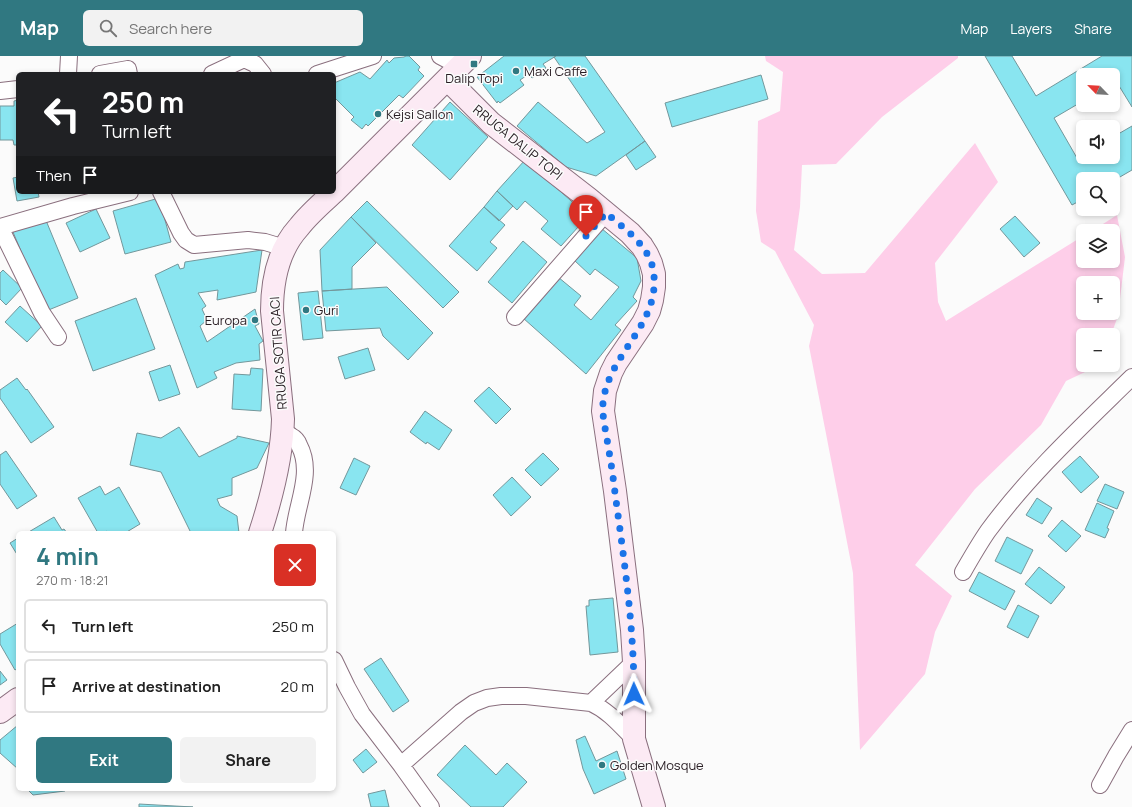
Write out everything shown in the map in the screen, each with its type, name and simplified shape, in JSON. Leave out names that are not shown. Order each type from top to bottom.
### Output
[{"type":"street","points":[[68,72],[69,56]]},
{"type":"street","points":[[323,72],[373,56]]},
{"type":"street","points":[[440,56],[460,64]]},
{"type":"street","points":[[216,72],[244,58],[256,64],[262,72]]},
{"type":"street","name":"RRUGA SOTIR CACI","points":[[336,190],[460,64]]},
{"type":"street","name":"RRUGA DALIP TOPI","points":[[460,64],[491,123],[630,233],[648,254],[654,274],[653,294],[649,311],[643,323],[616,363],[608,381],[603,402],[604,422],[615,491],[632,630],[634,662],[634,739],[654,807]]},
{"type":"street","points":[[111,72],[128,69],[129,72]]},
{"type":"street","points":[[0,91],[16,89]]},
{"type":"street","points":[[58,337],[42,314],[0,227],[122,194]]},
{"type":"street","points":[[162,194],[186,240],[194,245],[248,240],[265,242],[285,248]]},
{"type":"street","name":"RRUGA SOTIR CACI","points":[[261,531],[279,463],[283,432],[272,303],[274,280],[278,263],[290,238],[332,194]]},
{"type":"street","points":[[515,317],[606,213]]},
{"type":"street","points":[[962,572],[1002,513],[1031,479],[1132,377]]},
{"type":"street","points":[[283,432],[292,436],[298,443],[304,454],[306,469],[294,531]]},
{"type":"street","points":[[591,703],[634,662]]},
{"type":"street","points":[[336,664],[362,714],[401,765],[430,807]]},
{"type":"street","points":[[401,765],[461,712],[474,703],[487,698],[501,696],[526,696],[591,703],[609,714],[634,739]]},
{"type":"street","points":[[0,712],[16,700]]},
{"type":"street","points":[[1100,785],[1132,730]]},
{"type":"shaded area","points":[[765,56],[958,56],[958,58],[882,117],[836,164],[802,165],[800,207],[794,250],[822,274],[865,273],[975,143],[998,182],[935,263],[938,302],[946,321],[1076,240],[1076,268],[1120,268],[1120,231],[1125,257],[1120,299],[1120,276],[1076,276],[1076,320],[1117,320],[1114,328],[1076,328],[1076,372],[1085,372],[1066,381],[1041,425],[975,489],[915,565],[952,596],[935,632],[925,674],[860,750],[853,573],[809,346],[814,325],[775,251],[761,242],[756,211],[758,121],[780,111],[783,72],[766,61]]},
{"type":"shaded area","points":[[1115,216],[1117,216],[1119,224],[1103,224]]},
{"type":"building","points":[[409,56],[420,67],[418,70],[424,76],[403,98],[399,95],[368,126],[366,124],[362,129],[351,120],[354,117],[336,99],[336,82],[360,72],[370,79],[387,60],[389,63],[394,58]]},
{"type":"building","points":[[504,56],[556,56],[543,64],[546,68],[532,78],[529,74],[520,80],[524,85],[500,103],[498,101],[497,103],[477,77]]},
{"type":"building","points":[[585,56],[645,141],[596,176],[566,167],[517,126],[538,102],[587,143],[605,132],[554,57]]},
{"type":"building","points":[[985,56],[1012,56],[1036,96],[1076,72],[1076,105],[1054,118],[1076,156],[1076,164],[1120,164],[1120,133],[1132,126],[1132,170],[1120,177],[1120,172],[1076,172],[1076,203],[1072,205]]},
{"type":"building","points":[[1102,56],[1132,56],[1132,107],[1120,88],[1120,68],[1082,68]]},
{"type":"building","points":[[761,75],[768,99],[672,127],[665,103]]},
{"type":"building","points":[[16,100],[16,145],[14,145],[13,140],[0,140],[0,106],[14,106],[14,101]]},
{"type":"building","points":[[450,102],[488,137],[450,180],[412,145]]},
{"type":"building","points":[[645,141],[656,157],[636,170],[626,155]]},
{"type":"building","points":[[525,160],[588,216],[561,246],[541,229],[548,221],[525,201],[517,210],[497,191]]},
{"type":"building","points":[[16,177],[16,194],[38,194],[39,197],[17,201],[13,178]]},
{"type":"building","points":[[497,191],[513,206],[499,221],[484,207]]},
{"type":"building","points":[[159,198],[171,242],[125,254],[113,211]]},
{"type":"building","points":[[367,201],[459,292],[443,308],[351,217]]},
{"type":"building","points":[[484,207],[505,225],[490,242],[497,248],[477,271],[449,246]]},
{"type":"building","points":[[96,209],[110,238],[80,252],[66,223]]},
{"type":"building","points":[[1015,216],[1040,243],[1024,257],[1000,229]]},
{"type":"building","points":[[351,217],[376,243],[352,267],[352,289],[322,291],[320,250]]},
{"type":"building","points":[[45,218],[78,298],[46,311],[13,232]]},
{"type":"building","points":[[601,228],[637,258],[641,281],[633,297],[637,301],[615,325],[621,330],[586,374],[523,318],[558,277],[581,296],[574,305],[591,320],[619,287],[595,269],[590,275],[574,260]]},
{"type":"building","points":[[523,241],[547,262],[512,303],[488,282]]},
{"type":"building","points":[[262,250],[256,292],[217,300],[218,290],[198,293],[206,306],[202,309],[207,320],[200,326],[207,342],[255,309],[259,324],[255,326],[263,341],[259,344],[260,360],[236,363],[214,372],[217,378],[197,388],[155,275],[178,264],[180,269],[184,268],[185,262]]},
{"type":"building","points":[[3,270],[22,288],[6,305],[0,299],[0,273]]},
{"type":"building","points":[[387,287],[433,333],[408,360],[383,336],[380,328],[326,331],[322,291]]},
{"type":"building","points":[[318,291],[323,338],[303,340],[298,293]]},
{"type":"building","points":[[136,298],[155,349],[93,371],[75,321]]},
{"type":"building","points":[[20,306],[42,326],[27,342],[5,322]]},
{"type":"building","points":[[368,348],[375,370],[345,379],[338,357]]},
{"type":"building","points":[[170,365],[180,394],[159,401],[149,372]]},
{"type":"building","points":[[251,368],[263,369],[261,411],[232,409],[234,374],[250,375]]},
{"type":"building","points":[[17,378],[26,390],[27,389],[54,427],[31,443],[0,398],[0,390]]},
{"type":"building","points":[[489,387],[511,409],[496,424],[474,401]]},
{"type":"building","points":[[425,411],[452,430],[439,450],[427,442],[426,444],[410,432]]},
{"type":"building","points":[[179,427],[199,457],[237,438],[237,436],[269,443],[257,468],[232,478],[232,495],[217,499],[220,506],[237,516],[239,531],[190,531],[161,472],[130,465],[137,433],[161,438]]},
{"type":"building","points":[[6,451],[37,496],[17,509],[0,484],[0,455]]},
{"type":"building","points":[[543,453],[559,469],[541,486],[525,470]]},
{"type":"building","points":[[1080,456],[1099,477],[1081,493],[1062,472]]},
{"type":"building","points":[[354,458],[370,466],[356,495],[340,488]]},
{"type":"building","points":[[512,477],[531,497],[511,516],[493,495]]},
{"type":"building","points":[[1105,484],[1124,492],[1117,509],[1097,501]]},
{"type":"building","points":[[100,486],[105,495],[119,487],[140,524],[128,531],[97,531],[78,498]]},
{"type":"building","points":[[1037,498],[1052,508],[1042,524],[1026,515]]},
{"type":"building","points":[[1097,503],[1114,511],[1107,528],[1109,529],[1105,538],[1085,530]]},
{"type":"building","points":[[54,517],[62,530],[64,529],[66,531],[30,531]]},
{"type":"building","points":[[1062,520],[1081,536],[1066,552],[1048,536]]},
{"type":"building","points":[[1007,537],[1033,550],[1021,574],[995,561]]},
{"type":"building","points":[[16,539],[16,553],[10,543]]},
{"type":"building","points":[[1039,567],[1065,587],[1051,604],[1025,584]]},
{"type":"building","points":[[979,572],[1015,591],[1005,610],[969,591]]},
{"type":"building","points":[[613,598],[618,652],[590,655],[586,606],[589,606],[589,600]]},
{"type":"building","points":[[1018,605],[1039,616],[1028,638],[1007,627]]},
{"type":"building","points":[[16,624],[15,670],[0,644],[0,634]]},
{"type":"building","points":[[381,658],[409,701],[393,712],[364,669]]},
{"type":"building","points":[[0,671],[7,680],[0,685]]},
{"type":"building","points":[[16,727],[16,767],[0,753],[0,740]]},
{"type":"building","name":"Golden Mosque","points":[[585,736],[596,761],[617,751],[626,779],[594,794],[583,769],[576,740]]},
{"type":"building","points":[[465,745],[496,775],[507,763],[527,782],[503,807],[471,807],[437,775]]},
{"type":"building","points":[[366,749],[377,762],[363,773],[353,760]]},
{"type":"building","points":[[385,790],[389,807],[371,807],[368,794]]},
{"type":"building","points":[[29,791],[65,791],[33,795]]},
{"type":"building","points":[[139,804],[193,807],[139,807]]},
{"type":"place","name":"Dalip Topi","points":[[474,64]]},
{"type":"place","name":"Maxi Caffe","points":[[516,71]]},
{"type":"place","name":"Kejsi Sallon","points":[[378,114]]},
{"type":"place","name":"Guri","points":[[306,310]]},
{"type":"place","name":"Europa","points":[[255,320]]},
{"type":"place","name":"Golden Mosque","points":[[602,765]]},
{"type":"route","points":[[586,236],[606,213],[630,233],[642,246],[648,254],[654,274],[654,287],[649,311],[643,323],[616,363],[605,390],[603,402],[604,422],[615,491],[632,630],[634,694]]}]
